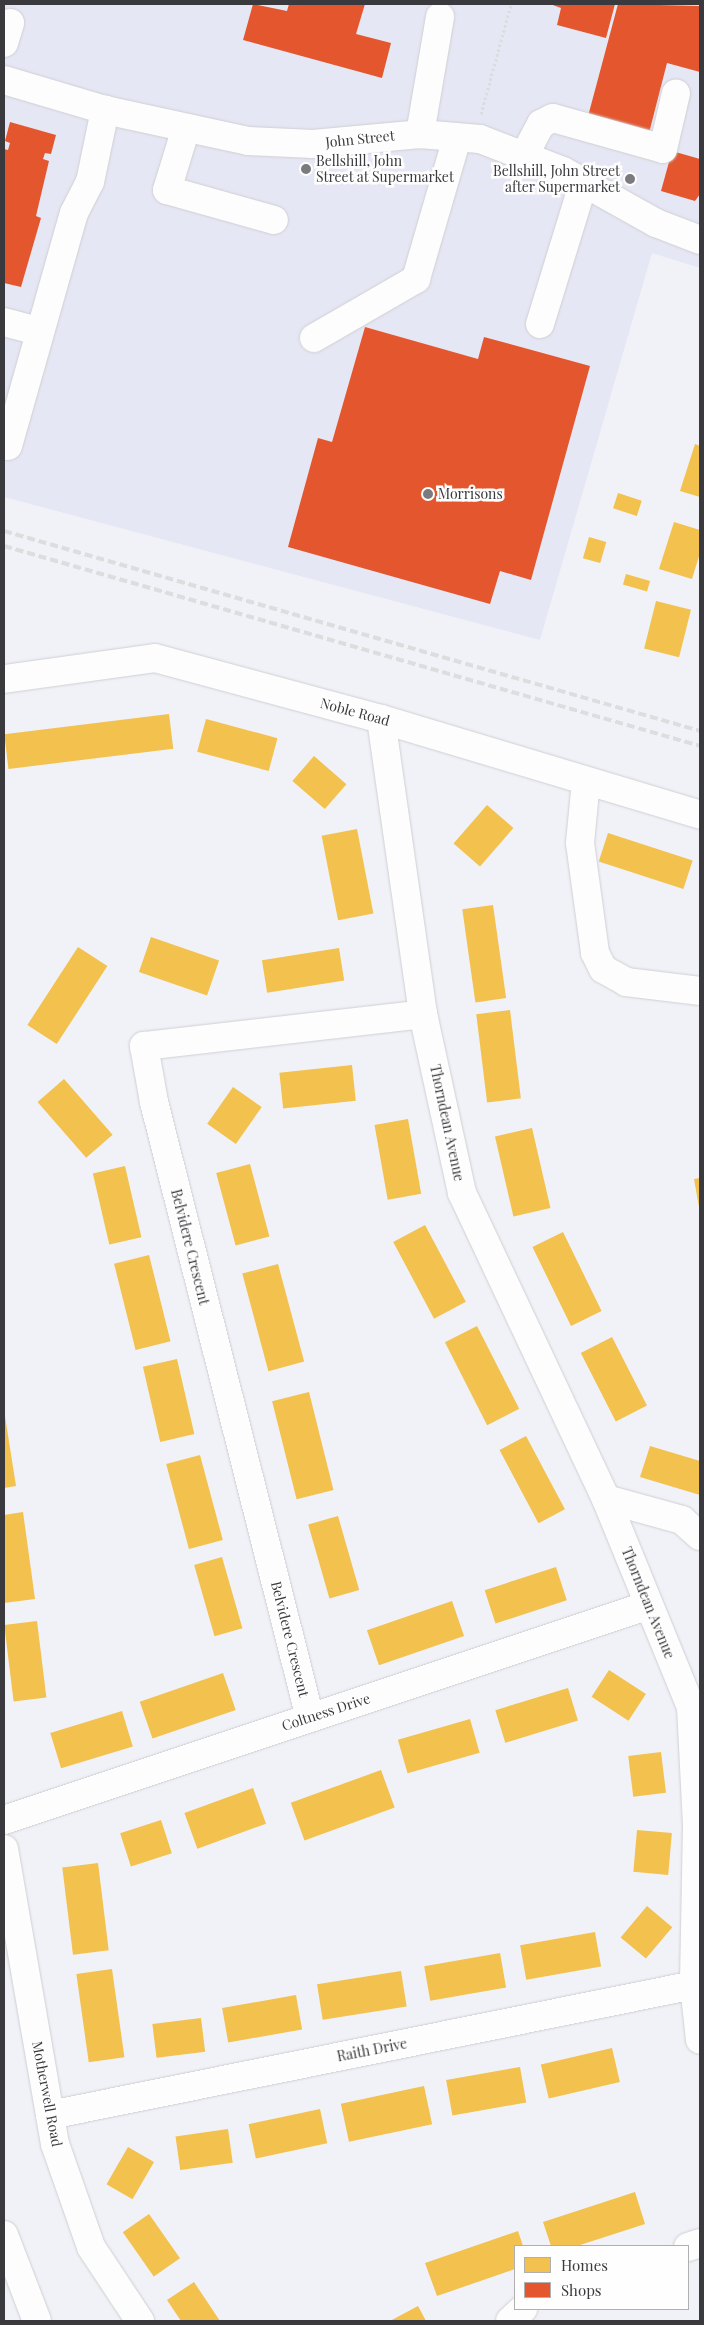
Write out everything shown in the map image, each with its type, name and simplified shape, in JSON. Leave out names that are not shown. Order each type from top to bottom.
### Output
[{"type":"street","points":[[420,134],[440,17]]},
{"type":"street","name":"John Street","points":[[4,80],[105,110],[248,140],[313,144],[420,134],[469,139],[525,154],[584,182],[656,223],[700,240]]},
{"type":"street","points":[[525,154],[541,124],[553,118],[663,149],[676,93]]},
{"type":"street","points":[[8,446],[38,331],[74,213],[90,182],[105,110]]},
{"type":"street","points":[[186,128],[167,190],[274,220]]},
{"type":"street","points":[[314,338],[416,279],[469,139]]},
{"type":"street","points":[[540,324],[584,182]]},
{"type":"street","points":[[4,322],[38,331]]},
{"type":"street","name":"Noble Road","points":[[4,679],[154,658],[382,719],[700,815]]},
{"type":"street","name":"Thorndean Avenue","points":[[382,719],[423,1014],[462,1192],[606,1499],[649,1605],[696,1699],[698,1826],[694,1986],[700,2040]]},
{"type":"street","points":[[586,781],[580,843],[596,953],[603,969],[626,982],[700,991]]},
{"type":"street","name":"Belvidere Crescent","points":[[310,1718],[154,1102],[144,1046],[423,1014]]},
{"type":"street","points":[[606,1499],[682,1520],[700,1536]]},
{"type":"street","name":"Coltness Drive","points":[[4,1820],[649,1605]]},
{"type":"street","name":"Motherwell Road","points":[[4,1849],[55,2144],[91,2246],[140,2321]]},
{"type":"street","name":"Raith Drive","points":[[50,2115],[694,1986]]},
{"type":"street","points":[[4,2235],[37,2321]]},
{"type":"street","points":[[510,2321],[522,2310]]},
{"type":"path","points":[[469,139],[480,120],[511,4]]},
{"type":"shaded area","points":[[4,4],[700,4],[700,268],[652,253],[540,640],[4,497]]},
{"type":"building: Homes","points":[[695,444],[700,446],[700,497],[680,491]]},
{"type":"building: Homes","points":[[618,493],[642,501],[637,516],[613,508]]},
{"type":"building: Homes","points":[[674,522],[700,530],[700,553],[692,579],[659,569]]},
{"type":"building: Homes","points":[[589,537],[606,542],[600,563],[583,558]]},
{"type":"building: Homes","points":[[626,574],[650,581],[647,591],[623,585]]},
{"type":"building: Homes","points":[[656,601],[691,610],[679,657],[644,649]]},
{"type":"building: Homes","points":[[169,714],[173,749],[9,769],[4,734]]},
{"type":"building: Homes","points":[[206,719],[277,738],[269,771],[197,752]]},
{"type":"building: Homes","points":[[314,756],[346,784],[325,809],[292,781]]},
{"type":"building: Homes","points":[[487,805],[513,828],[480,866],[454,843]]},
{"type":"building: Homes","points":[[357,829],[373,913],[338,920],[322,836]]},
{"type":"building: Homes","points":[[608,833],[693,861],[683,889],[599,862]]},
{"type":"building: Homes","points":[[493,905],[506,998],[475,1002],[462,909]]},
{"type":"building: Homes","points":[[151,937],[219,960],[207,995],[139,972]]},
{"type":"building: Homes","points":[[78,947],[107,966],[57,1044],[27,1025]]},
{"type":"building: Homes","points":[[339,948],[344,981],[267,993],[262,960]]},
{"type":"building: Homes","points":[[510,1010],[521,1098],[487,1102],[476,1014]]},
{"type":"building: Homes","points":[[352,1065],[356,1101],[283,1108],[279,1073]]},
{"type":"building: Homes","points":[[64,1079],[113,1135],[86,1158],[38,1102]]},
{"type":"building: Homes","points":[[233,1087],[262,1107],[236,1144],[207,1124]]},
{"type":"building: Homes","points":[[408,1119],[421,1194],[388,1200],[375,1125]]},
{"type":"building: Homes","points":[[532,1128],[550,1208],[513,1216],[495,1137]]},
{"type":"building: Homes","points":[[250,1164],[269,1236],[236,1246],[216,1173]]},
{"type":"building: Homes","points":[[125,1166],[141,1237],[109,1245],[93,1173]]},
{"type":"building: Homes","points":[[700,1178],[700,1207],[699,1207],[694,1179]]},
{"type":"building: Homes","points":[[425,1225],[466,1302],[434,1319],[393,1242]]},
{"type":"building: Homes","points":[[563,1232],[602,1311],[571,1326],[532,1247]]},
{"type":"building: Homes","points":[[149,1255],[171,1341],[136,1350],[114,1264]]},
{"type":"building: Homes","points":[[278,1264],[304,1362],[268,1371],[242,1274]]},
{"type":"building: Homes","points":[[477,1326],[519,1409],[487,1425],[445,1342]]},
{"type":"building: Homes","points":[[612,1337],[647,1406],[616,1421],[581,1353]]},
{"type":"building: Homes","points":[[177,1359],[194,1434],[160,1442],[143,1367]]},
{"type":"building: Homes","points":[[309,1392],[333,1490],[297,1499],[272,1401]]},
{"type":"building: Homes","points":[[4,1410],[16,1486],[4,1488]]},
{"type":"building: Homes","points":[[526,1436],[565,1509],[538,1523],[500,1450]]},
{"type":"building: Homes","points":[[650,1446],[700,1461],[700,1495],[640,1477]]},
{"type":"building: Homes","points":[[200,1455],[223,1540],[189,1549],[166,1464]]},
{"type":"building: Homes","points":[[23,1512],[35,1599],[4,1603],[4,1515]]},
{"type":"building: Homes","points":[[338,1516],[359,1590],[329,1599],[308,1525]]},
{"type":"building: Homes","points":[[222,1557],[242,1628],[215,1636],[194,1565]]},
{"type":"building: Homes","points":[[556,1567],[567,1600],[495,1623],[485,1590]]},
{"type":"building: Homes","points":[[452,1601],[464,1636],[379,1665],[367,1630]]},
{"type":"building: Homes","points":[[37,1621],[46,1697],[14,1701],[4,1625]]},
{"type":"building: Homes","points":[[609,1670],[646,1694],[628,1721],[592,1697]]},
{"type":"building: Homes","points":[[223,1673],[236,1710],[152,1739],[140,1702]]},
{"type":"building: Homes","points":[[568,1688],[578,1721],[505,1743],[495,1710]]},
{"type":"building: Homes","points":[[122,1711],[133,1746],[61,1768],[50,1733]]},
{"type":"building: Homes","points":[[470,1719],[480,1753],[408,1773],[398,1740]]},
{"type":"building: Homes","points":[[661,1752],[666,1793],[633,1797],[628,1756]]},
{"type":"building: Homes","points":[[381,1770],[395,1808],[304,1840],[291,1803]]},
{"type":"building: Homes","points":[[253,1788],[266,1824],[197,1849],[184,1813]]},
{"type":"building: Homes","points":[[161,1820],[172,1853],[131,1867],[120,1833]]},
{"type":"building: Homes","points":[[637,1830],[672,1833],[668,1875],[633,1872]]},
{"type":"building: Homes","points":[[98,1863],[109,1950],[73,1955],[62,1867]]},
{"type":"building: Homes","points":[[647,1906],[672,1927],[646,1959],[621,1937]]},
{"type":"building: Homes","points":[[595,1932],[601,1966],[526,1980],[520,1945]]},
{"type":"building: Homes","points":[[500,1953],[506,1987],[430,2001],[424,1966]]},
{"type":"building: Homes","points":[[112,1969],[124,2057],[89,2062],[76,1974]]},
{"type":"building: Homes","points":[[401,1971],[407,2007],[323,2020],[317,1984]]},
{"type":"building: Homes","points":[[296,1995],[302,2029],[228,2042],[222,2008]]},
{"type":"building: Homes","points":[[201,2018],[205,2052],[157,2058],[152,2024]]},
{"type":"building: Homes","points":[[612,2048],[620,2082],[549,2099],[541,2064]]},
{"type":"building: Homes","points":[[520,2067],[526,2102],[452,2115],[446,2080]]},
{"type":"building: Homes","points":[[424,2086],[432,2124],[349,2142],[341,2104]]},
{"type":"building: Homes","points":[[320,2109],[327,2143],[256,2158],[249,2124]]},
{"type":"building: Homes","points":[[228,2129],[233,2163],[180,2170],[176,2136]]},
{"type":"building: Homes","points":[[128,2147],[154,2162],[132,2199],[106,2184]]},
{"type":"building: Homes","points":[[635,2192],[645,2224],[580,2245],[551,2245],[543,2222]]},
{"type":"building: Homes","points":[[149,2214],[180,2258],[154,2277],[123,2232]]},
{"type":"building: Homes","points":[[518,2231],[523,2245],[514,2245],[514,2269],[437,2296],[425,2263]]},
{"type":"building: Homes","points":[[194,2282],[220,2321],[181,2321],[167,2300]]},
{"type":"building: Homes","points":[[418,2306],[426,2321],[390,2321]]},
{"type":"building: Shops","points":[[253,4],[287,11],[289,4],[365,4],[356,34],[391,43],[382,78],[243,40]]},
{"type":"building: Shops","points":[[550,4],[615,4],[606,38],[557,25],[561,8]]},
{"type":"building: Shops","points":[[618,4],[700,6],[700,72],[667,63],[648,137],[587,120]]},
{"type":"building: Shops","points":[[10,122],[56,135],[51,154],[45,153],[43,159],[49,161],[36,216],[41,218],[21,287],[4,283],[4,149],[8,150],[10,143],[5,141]]},
{"type":"building: Shops","points":[[672,151],[700,159],[700,194],[695,201],[661,191]]},
{"type":"building: Shops","name":"Morrisons","points":[[365,327],[478,359],[484,337],[590,366],[531,580],[500,571],[490,604],[288,547],[318,438],[332,442]]},
{"type":"railway","points":[[4,531],[700,731]]},
{"type":"railway","points":[[4,546],[700,746]]},
{"type":"place","name":"Bellshill, John Street at Supermarket","points":[[306,169]]},
{"type":"place","name":"Bellshill, John Street after Supermarket","points":[[630,179]]},
{"type":"place","name":"Morrisons","points":[[428,494]]}]
